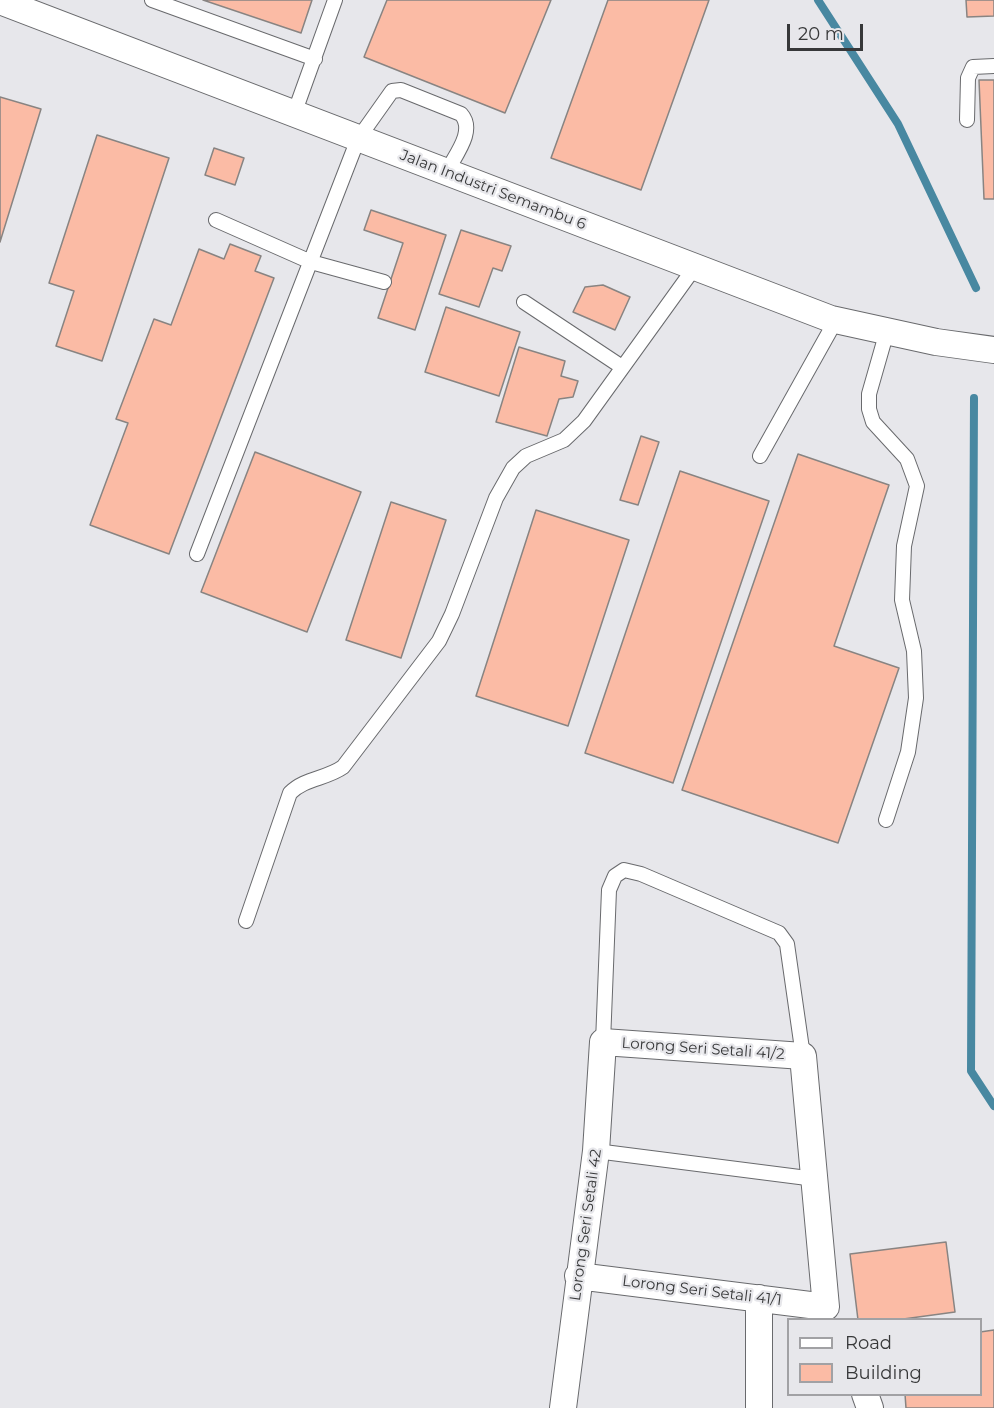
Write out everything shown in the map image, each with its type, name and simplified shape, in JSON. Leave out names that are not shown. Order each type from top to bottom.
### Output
[{"type":"street","name":"Jalan Industri Semambu 6","points":[[0,1],[55,11],[294,114],[836,320],[936,342],[994,350]]},
{"type":"street","name":"Lorong Seri Setali 41/2","points":[[603,1042],[803,1056]]},
{"type":"street","name":"Lorong Seri Setali 42","points":[[563,1408],[578,1276],[596,1151],[603,1042]]},
{"type":"street","points":[[803,1056],[828,1310]]},
{"type":"street","name":"Lorong Seri Setali 41/1","points":[[578,1276],[759,1298],[828,1310]]},
{"type":"street","points":[[759,1298],[759,1408]]},
{"type":"lane","points":[[152,0],[315,59]]},
{"type":"lane","points":[[294,114],[335,0]]},
{"type":"lane","points":[[967,120],[968,78],[973,67],[994,66]]},
{"type":"lane","points":[[197,554],[358,139],[392,91],[401,90],[461,114],[467,121],[468,130],[446,172]]},
{"type":"lane","points":[[216,220],[311,262],[384,282]]},
{"type":"lane","points":[[246,921],[290,793],[297,786],[328,777],[343,767],[439,641],[452,614],[496,498],[513,468],[526,456],[564,440],[584,421],[695,267]]},
{"type":"lane","points":[[524,302],[622,367]]},
{"type":"lane","points":[[760,456],[836,320]]},
{"type":"lane","points":[[886,331],[869,394],[868,409],[873,422],[907,459],[917,486],[904,546],[902,600],[914,651],[916,698],[908,752],[886,820]]},
{"type":"lane","points":[[603,1042],[609,890],[615,876],[624,870],[642,874],[779,933],[787,944],[803,1056]]},
{"type":"lane","points":[[596,1151],[815,1179]]},
{"type":"building","points":[[203,0],[312,0],[301,33]]},
{"type":"building","points":[[387,0],[551,0],[505,113],[364,57]]},
{"type":"building","points":[[608,0],[709,0],[641,190],[551,158]]},
{"type":"building","points":[[966,0],[994,0],[994,16],[967,17]]},
{"type":"building","points":[[979,80],[994,80],[994,199],[984,199]]},
{"type":"building","points":[[0,97],[41,109],[0,242]]},
{"type":"building","points":[[97,135],[169,158],[102,361],[56,346],[74,291],[49,283]]},
{"type":"building","points":[[214,148],[244,158],[235,185],[205,175]]},
{"type":"building","points":[[371,210],[446,235],[415,330],[378,318],[403,243],[364,230]]},
{"type":"building","points":[[461,230],[511,246],[502,271],[493,268],[479,307],[439,294]]},
{"type":"building","points":[[230,244],[261,256],[255,271],[274,278],[169,554],[90,525],[128,423],[116,419],[154,319],[171,325],[199,249],[224,259]]},
{"type":"building","points":[[603,285],[630,297],[615,330],[573,312],[585,287]]},
{"type":"building","points":[[446,307],[520,332],[499,396],[425,372]]},
{"type":"building","points":[[519,347],[565,361],[561,376],[578,381],[573,397],[559,399],[547,436],[496,422]]},
{"type":"building","points":[[641,436],[659,442],[638,505],[620,500]]},
{"type":"building","points":[[255,452],[361,492],[307,632],[201,592]]},
{"type":"building","points":[[798,454],[889,485],[834,646],[899,668],[838,843],[682,790]]},
{"type":"building","points":[[680,471],[769,501],[673,783],[585,753]]},
{"type":"building","points":[[391,502],[446,520],[401,658],[346,640]]},
{"type":"building","points":[[536,510],[629,540],[568,726],[476,696]]},
{"type":"building","points":[[946,1242],[955,1312],[911,1318],[858,1318],[850,1254]]},
{"type":"building","points":[[994,1330],[994,1408],[906,1408],[905,1396],[982,1396],[982,1332]]},
{"type":"waterway","points":[[818,0],[898,124],[976,288]]},
{"type":"waterway","points":[[974,398],[971,1071],[994,1106]]}]
